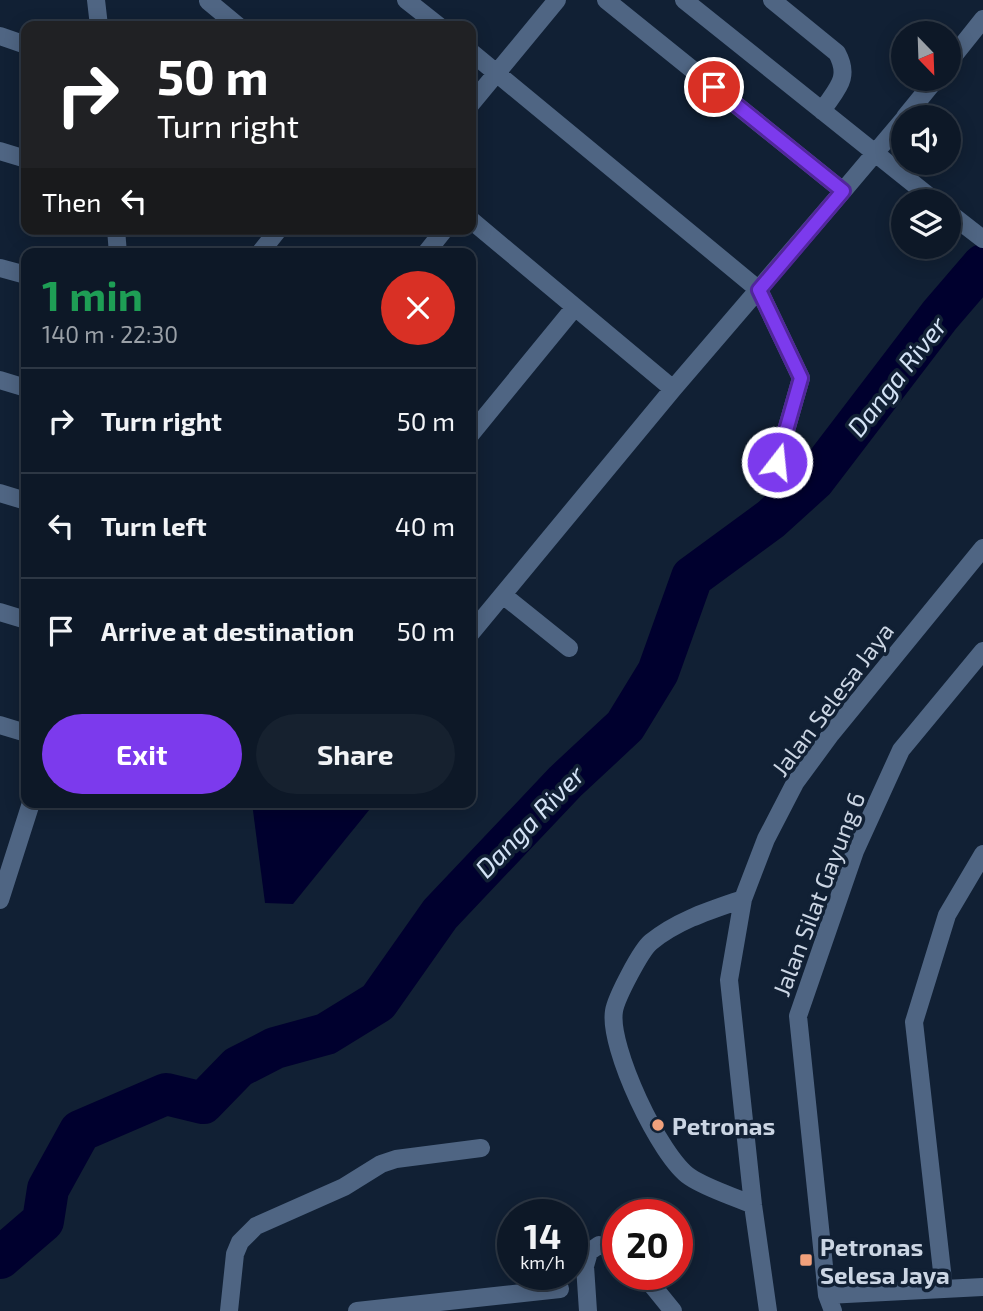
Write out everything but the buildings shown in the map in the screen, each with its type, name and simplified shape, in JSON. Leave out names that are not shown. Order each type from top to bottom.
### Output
[{"type":"street","points":[[96,0],[98,21]]},
{"type":"street","points":[[406,0],[433,21]]},
{"type":"street","points":[[476,98],[557,0]]},
{"type":"street","points":[[606,0],[843,191]]},
{"type":"street","points":[[684,0],[920,189]]},
{"type":"street","points":[[772,0],[837,53],[844,65],[844,76],[822,111]]},
{"type":"street","points":[[208,1],[232,21]]},
{"type":"street","points":[[961,47],[983,19]]},
{"type":"street","points":[[0,36],[21,43]]},
{"type":"street","points":[[476,56],[759,290],[801,378],[777,462]]},
{"type":"street","points":[[915,105],[926,91]]},
{"type":"street","points":[[476,628],[673,389],[891,135]]},
{"type":"street","points":[[0,151],[21,157]]},
{"type":"street","points":[[961,222],[983,239]]},
{"type":"street","points":[[476,224],[673,389]]},
{"type":"street","points":[[0,268],[21,274]]},
{"type":"street","points":[[476,428],[575,307]]},
{"type":"street","points":[[0,380],[21,386]]},
{"type":"street","points":[[0,493],[21,499]]},
{"type":"street","name":"Jalan Selesa Jaya","points":[[768,1311],[753,1205],[729,981],[743,900],[766,839],[795,783],[831,733],[983,548]]},
{"type":"street","points":[[503,595],[569,648]]},
{"type":"street","points":[[0,612],[21,618]]},
{"type":"street","name":"Jalan Silat Gayung 6","points":[[830,1303],[798,1016],[855,851],[901,750],[983,651]]},
{"type":"street","points":[[0,725],[21,731]]},
{"type":"street","points":[[0,900],[7,851],[28,808]]},
{"type":"street","points":[[944,1289],[914,1022],[947,915],[983,854]]},
{"type":"street","points":[[743,900],[692,916],[650,943],[626,982],[614,1012],[621,1061],[645,1113],[667,1151],[689,1176],[753,1205]]},
{"type":"street","points":[[229,1311],[236,1254],[240,1242],[256,1226],[344,1187],[382,1164],[396,1159],[481,1148]]},
{"type":"street","points":[[588,1311],[585,1266],[589,1252],[599,1245],[602,1246]]},
{"type":"street","points":[[830,1303],[983,1287]]},
{"type":"street","points":[[357,1311],[551,1290]]},
{"type":"street","points":[[656,1290],[673,1311]]},
{"type":"water","points":[[253,808],[371,808],[293,904],[265,903]]},
{"type":"waterway","name":"Danga River","points":[[0,1258],[43,1221],[48,1189],[80,1131],[166,1094],[203,1103],[238,1067],[275,1048],[326,1034],[378,1002],[440,914],[565,782],[625,726],[658,672],[692,577],[771,519],[814,480],[940,315],[983,265]]},
{"type":"place","name":"Petronas","points":[[658,1125]]},
{"type":"place","name":"Petronas Selesa Jaya","points":[[806,1260]]},
{"type":"route","points":[[714,87],[843,191],[759,290],[801,378],[777,462]]}]
